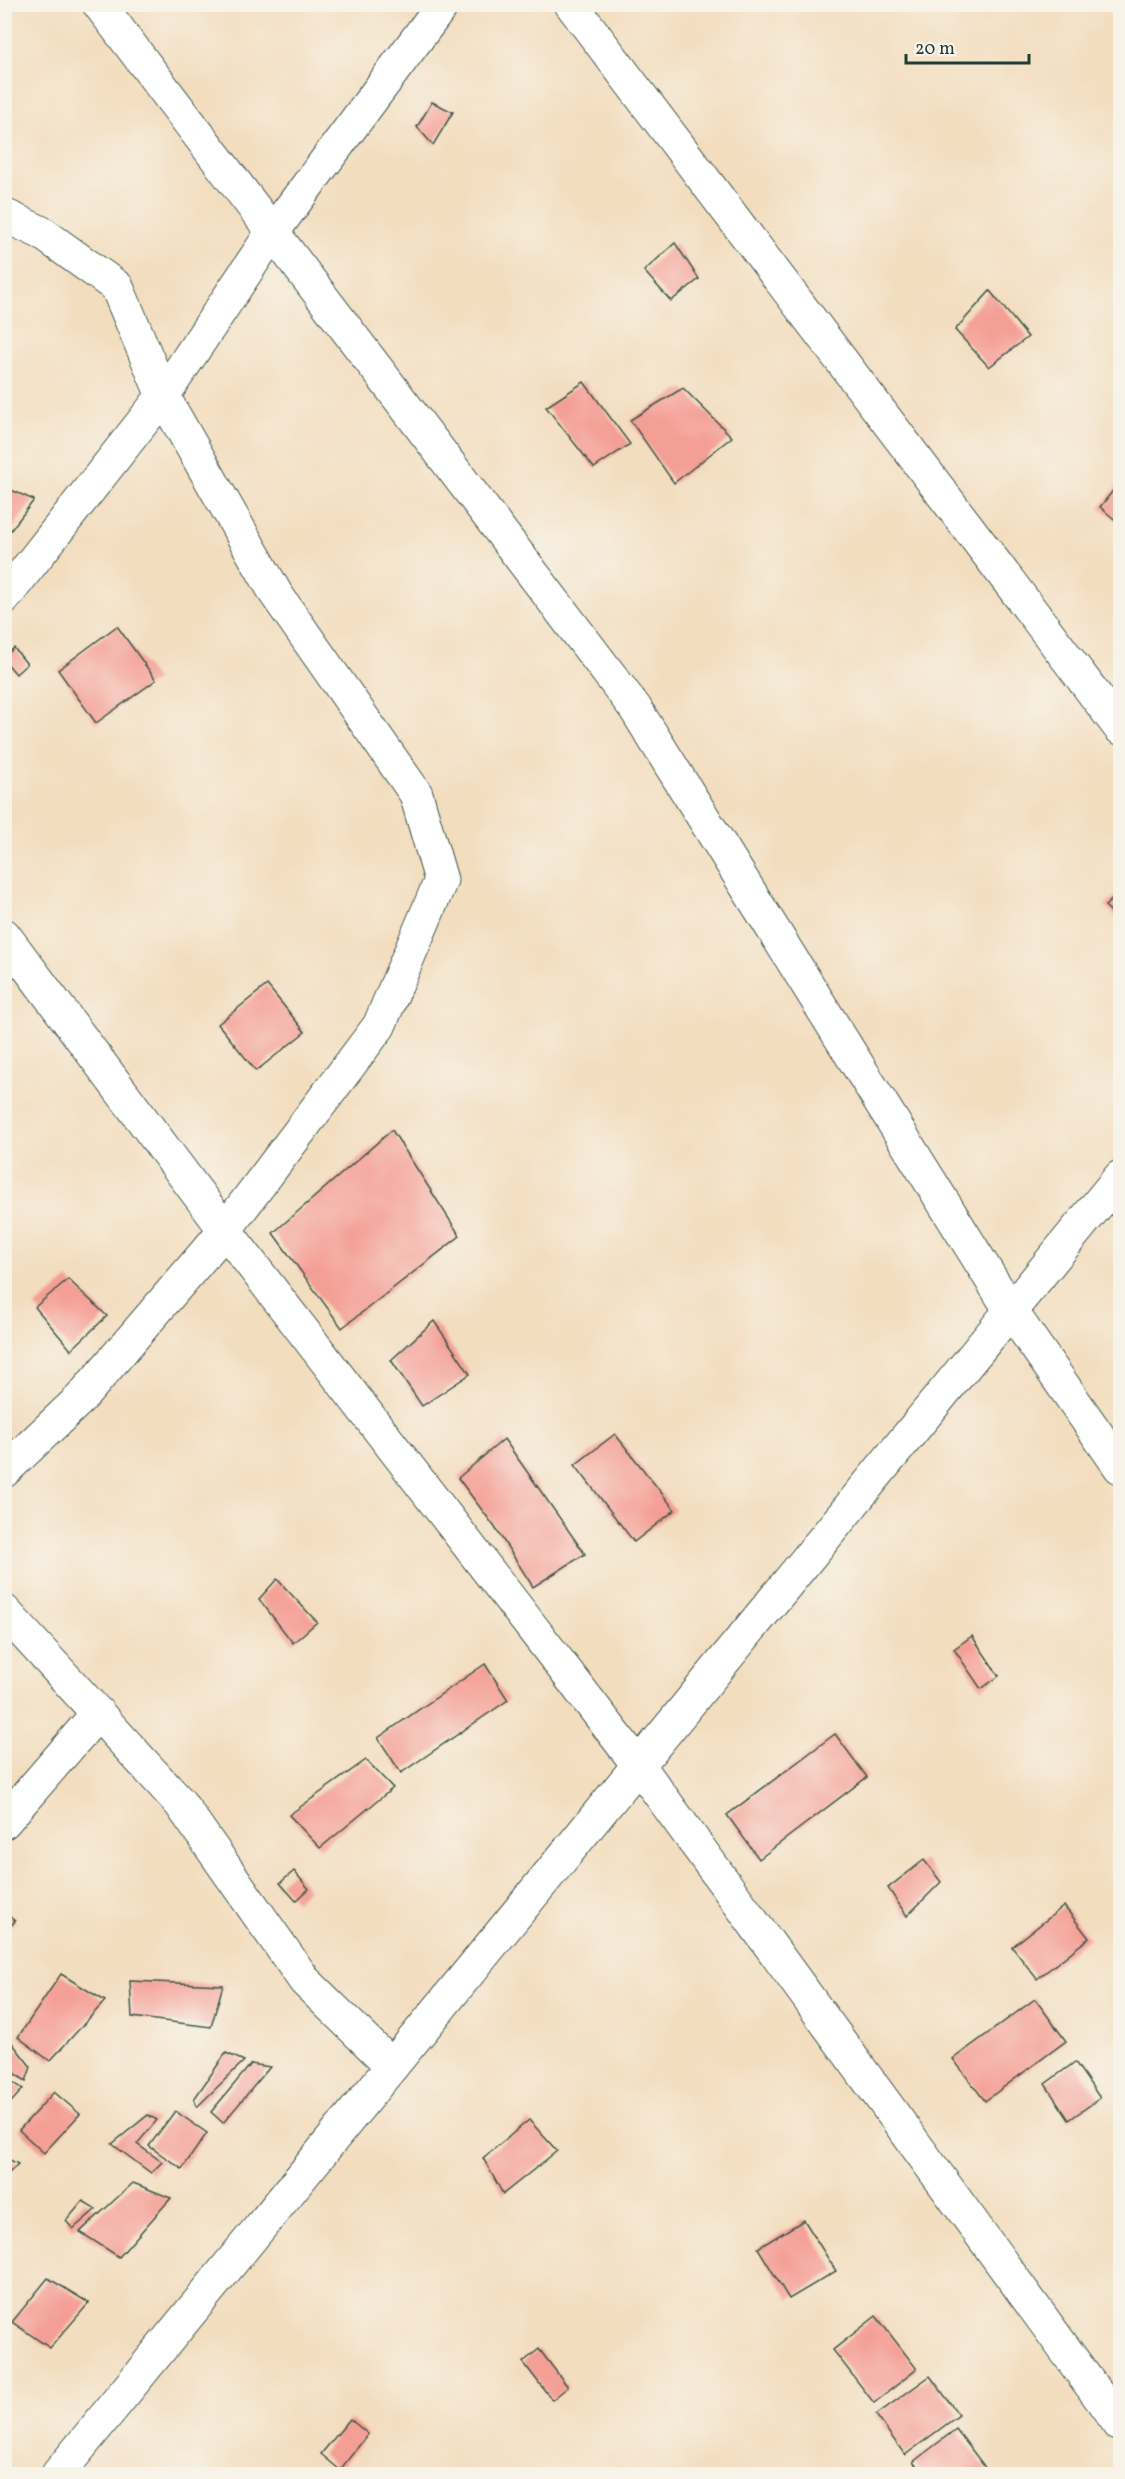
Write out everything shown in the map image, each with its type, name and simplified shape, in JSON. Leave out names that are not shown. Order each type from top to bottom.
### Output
[{"type":"street","points":[[99,4],[635,708],[1011,1311],[1120,1467]]},
{"type":"street","points":[[4,598],[163,396],[272,233],[443,4]]},
{"type":"street","points":[[571,4],[1120,728]]},
{"type":"street","points":[[4,215],[42,232],[117,287],[163,396],[276,594],[416,794],[441,880],[379,1026],[225,1230],[81,1398],[4,1471]]},
{"type":"street","points":[[4,934],[225,1230],[639,1766],[1120,2425]]},
{"type":"street","points":[[58,2475],[1120,1177]]},
{"type":"street","points":[[4,1611],[180,1803],[305,1981],[392,2066]]},
{"type":"street","points":[[4,1822],[98,1713]]},
{"type":"building","points":[[432,102],[453,112],[433,145],[417,127]]},
{"type":"building","points":[[675,243],[699,279],[671,301],[644,271]]},
{"type":"building","points":[[990,291],[1028,337],[989,367],[955,330]]},
{"type":"building","points":[[584,382],[630,444],[594,468],[546,407]]},
{"type":"building","points":[[683,388],[732,437],[674,483],[630,420]]},
{"type":"building","points":[[1120,482],[1120,524],[1100,507]]},
{"type":"building","points":[[11,490],[34,500],[4,539],[4,498]]},
{"type":"building","points":[[117,626],[156,680],[96,723],[58,670]]},
{"type":"building","points":[[14,648],[27,664],[16,674],[4,660],[4,657]]},
{"type":"building","points":[[1120,892],[1120,920],[1105,906]]},
{"type":"building","points":[[267,985],[305,1032],[256,1071],[218,1024]]},
{"type":"building","points":[[392,1130],[460,1236],[342,1328],[273,1233]]},
{"type":"building","points":[[68,1279],[107,1316],[71,1350],[35,1307]]},
{"type":"building","points":[[434,1321],[470,1374],[422,1406],[391,1360]]},
{"type":"building","points":[[615,1434],[675,1510],[634,1542],[575,1465]]},
{"type":"building","points":[[504,1439],[585,1554],[533,1587],[494,1526],[458,1478]]},
{"type":"building","points":[[277,1579],[317,1622],[293,1643],[259,1599]]},
{"type":"building","points":[[972,1636],[999,1676],[981,1689],[954,1649]]},
{"type":"building","points":[[485,1664],[508,1700],[401,1773],[378,1738]]},
{"type":"building","points":[[835,1734],[867,1777],[759,1859],[727,1815]]},
{"type":"building","points":[[366,1760],[393,1788],[320,1848],[289,1815]]},
{"type":"building","points":[[924,1860],[941,1882],[907,1916],[888,1888]]},
{"type":"building","points":[[294,1871],[309,1889],[296,1901],[280,1883]]},
{"type":"building","points":[[1064,1906],[1089,1938],[1037,1979],[1012,1947]]},
{"type":"building","points":[[4,1912],[15,1921],[4,1933]]},
{"type":"building","points":[[61,1974],[105,2001],[50,2061],[18,2037]]},
{"type":"building","points":[[130,1981],[223,1985],[211,2027],[132,2017]]},
{"type":"building","points":[[1035,1999],[1066,2041],[985,2101],[953,2059]]},
{"type":"building","points":[[9,2039],[31,2067],[26,2081],[4,2067],[4,2048]]},
{"type":"building","points":[[226,2053],[244,2061],[197,2107],[194,2099]]},
{"type":"building","points":[[1075,2062],[1100,2098],[1069,2120],[1045,2084]]},
{"type":"building","points":[[251,2064],[270,2067],[223,2123],[211,2112]]},
{"type":"building","points":[[4,2076],[23,2089],[4,2110]]},
{"type":"building","points":[[54,2092],[80,2114],[44,2153],[19,2130]]},
{"type":"building","points":[[175,2111],[207,2133],[182,2169],[149,2146]]},
{"type":"building","points":[[148,2115],[157,2120],[137,2144],[162,2162],[151,2173],[112,2144]]},
{"type":"building","points":[[529,2120],[557,2151],[503,2194],[483,2158]]},
{"type":"building","points":[[4,2157],[18,2164],[4,2178]]},
{"type":"building","points":[[133,2183],[171,2198],[119,2257],[80,2232]]},
{"type":"building","points":[[83,2201],[96,2209],[73,2229],[66,2221]]},
{"type":"building","points":[[804,2220],[836,2271],[789,2299],[758,2248]]},
{"type":"building","points":[[48,2278],[89,2303],[50,2348],[12,2322]]},
{"type":"building","points":[[876,2316],[917,2369],[874,2403],[833,2350]]},
{"type":"building","points":[[539,2349],[568,2387],[552,2400],[523,2362]]},
{"type":"building","points":[[930,2376],[959,2415],[905,2455],[876,2415]]},
{"type":"building","points":[[350,2419],[368,2434],[340,2470],[321,2454]]},
{"type":"building","points":[[956,2429],[987,2470],[982,2474],[923,2474],[913,2462]]}]
